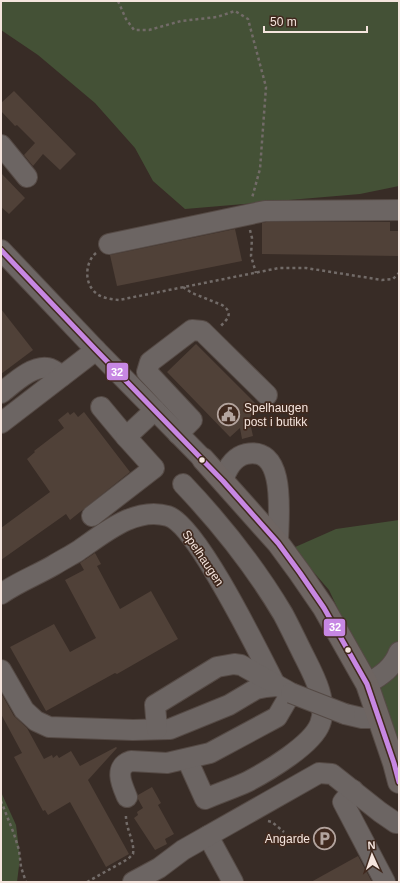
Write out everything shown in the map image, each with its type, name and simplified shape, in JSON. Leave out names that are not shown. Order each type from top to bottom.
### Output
[{"type":"main road","points":[[203,459],[278,543],[324,608],[367,684],[399,782]]},
{"type":"street","points":[[1,145],[27,176]]},
{"type":"street","points":[[109,244],[249,223],[265,211],[399,210]]},
{"type":"street","points":[[1,250],[8,271],[96,350],[203,459]]},
{"type":"street","points":[[178,434],[192,420],[147,372],[150,362],[192,330],[202,331],[267,395]]},
{"type":"street","points":[[1,423],[96,350]]},
{"type":"street","points":[[1,393],[32,370],[41,367],[50,368],[62,376]]},
{"type":"street","points":[[92,516],[154,468],[101,407]]},
{"type":"street","points":[[126,437],[155,410]]},
{"type":"street","points":[[223,480],[230,464],[238,457],[246,454],[255,453],[264,456],[272,464],[278,483],[278,543]]},
{"type":"street","points":[[183,484],[238,547],[271,595],[314,677],[321,699],[322,709],[320,725],[314,734],[285,760],[248,781],[205,799],[187,759]]},
{"type":"street","name":"Spelhaugen","points":[[1,594],[77,551],[117,525],[138,516],[150,514],[168,516],[181,526],[208,560],[241,619],[284,690]]},
{"type":"street","points":[[367,684],[380,676],[390,667],[395,661],[399,652]]},
{"type":"street","points":[[157,729],[156,705],[217,667],[234,664],[241,665],[284,690],[345,714],[362,718],[379,718]]},
{"type":"street","points":[[1,670],[21,706],[36,721],[49,727],[133,730],[170,729],[229,705],[256,689],[266,687],[284,690]]},
{"type":"street","points":[[127,797],[120,778],[122,767],[126,763],[131,761],[167,763],[210,753],[271,722],[277,717],[284,690]]},
{"type":"street","points":[[132,882],[162,875],[183,850],[319,773],[332,774],[396,823],[399,823]]},
{"type":"street","points":[[353,790],[343,802],[385,882]]},
{"type":"street","points":[[208,836],[233,882]]},
{"type":"path","points":[[118,1],[126,18],[134,30],[149,30],[181,21],[217,17],[235,11],[248,19],[266,87],[260,169],[249,223],[252,238],[252,256],[256,272]]},
{"type":"path","points":[[109,244],[91,257],[87,270],[87,281],[93,291],[105,298],[119,300],[279,268],[306,268],[382,280],[393,279],[399,273]]},
{"type":"path","points":[[183,287],[192,293],[222,305],[228,312],[229,315],[227,320],[210,338]]},
{"type":"path","points":[[87,882],[128,859],[133,854],[133,844],[125,821],[128,802],[127,797]]},
{"type":"path","points":[[1,801],[19,850],[21,867],[26,882]]},
{"type":"path","points":[[265,821],[272,822],[284,832]]},
{"type":"green space","points":[[1,1],[399,1],[399,186],[360,194],[185,209],[153,181],[135,148],[95,103],[38,55],[1,30]]},
{"type":"green space","points":[[399,520],[399,766],[380,698],[329,590],[293,548],[336,529]]},
{"type":"green space","points":[[1,792],[16,825],[20,858],[17,882],[1,882]]},
{"type":"building","points":[[14,91],[76,154],[60,170],[43,154],[33,166],[24,155],[35,143],[17,125],[15,126],[1,111],[1,103]]},
{"type":"building","points":[[1,173],[25,198],[9,214],[1,207]]},
{"type":"building","points":[[390,222],[390,231],[399,231],[399,256],[262,254],[262,223]]},
{"type":"building","points":[[235,229],[242,261],[117,286],[110,255]]},
{"type":"building","points":[[1,309],[33,350],[1,374]]},
{"type":"building","points":[[196,344],[260,408],[249,418],[253,436],[242,439],[240,428],[230,437],[167,372]]},
{"type":"building","points":[[68,412],[70,415],[74,412],[78,417],[84,412],[130,472],[70,520],[66,514],[1,560],[1,528],[50,492],[27,459],[35,452],[34,451],[64,428],[58,420]]},
{"type":"building","points":[[95,553],[101,564],[97,566],[120,609],[151,591],[178,639],[117,674],[115,673],[46,711],[10,647],[54,624],[70,652],[96,638],[65,580],[84,570],[80,563]]},
{"type":"building","points":[[1,693],[14,716],[27,728],[44,759],[52,755],[53,758],[57,755],[59,758],[71,751],[80,766],[116,747],[117,748],[88,780],[129,854],[106,867],[70,802],[48,815],[45,810],[43,811],[14,757],[22,753],[1,714]]},
{"type":"building","points":[[152,787],[161,803],[158,805],[174,834],[165,839],[167,844],[155,850],[134,818],[138,815],[137,812],[143,808],[138,799],[138,795]]},
{"type":"building","points":[[358,856],[372,882],[311,882]]},
{"type":"transit line","name":"32","points":[[1,250],[223,481],[278,543],[324,608],[367,684],[399,782]]},
{"type":"place","name":"Spelhaugen post i butikk","points":[[228,415]]},
{"type":"place","name":"Angarde","points":[[325,839]]}]
